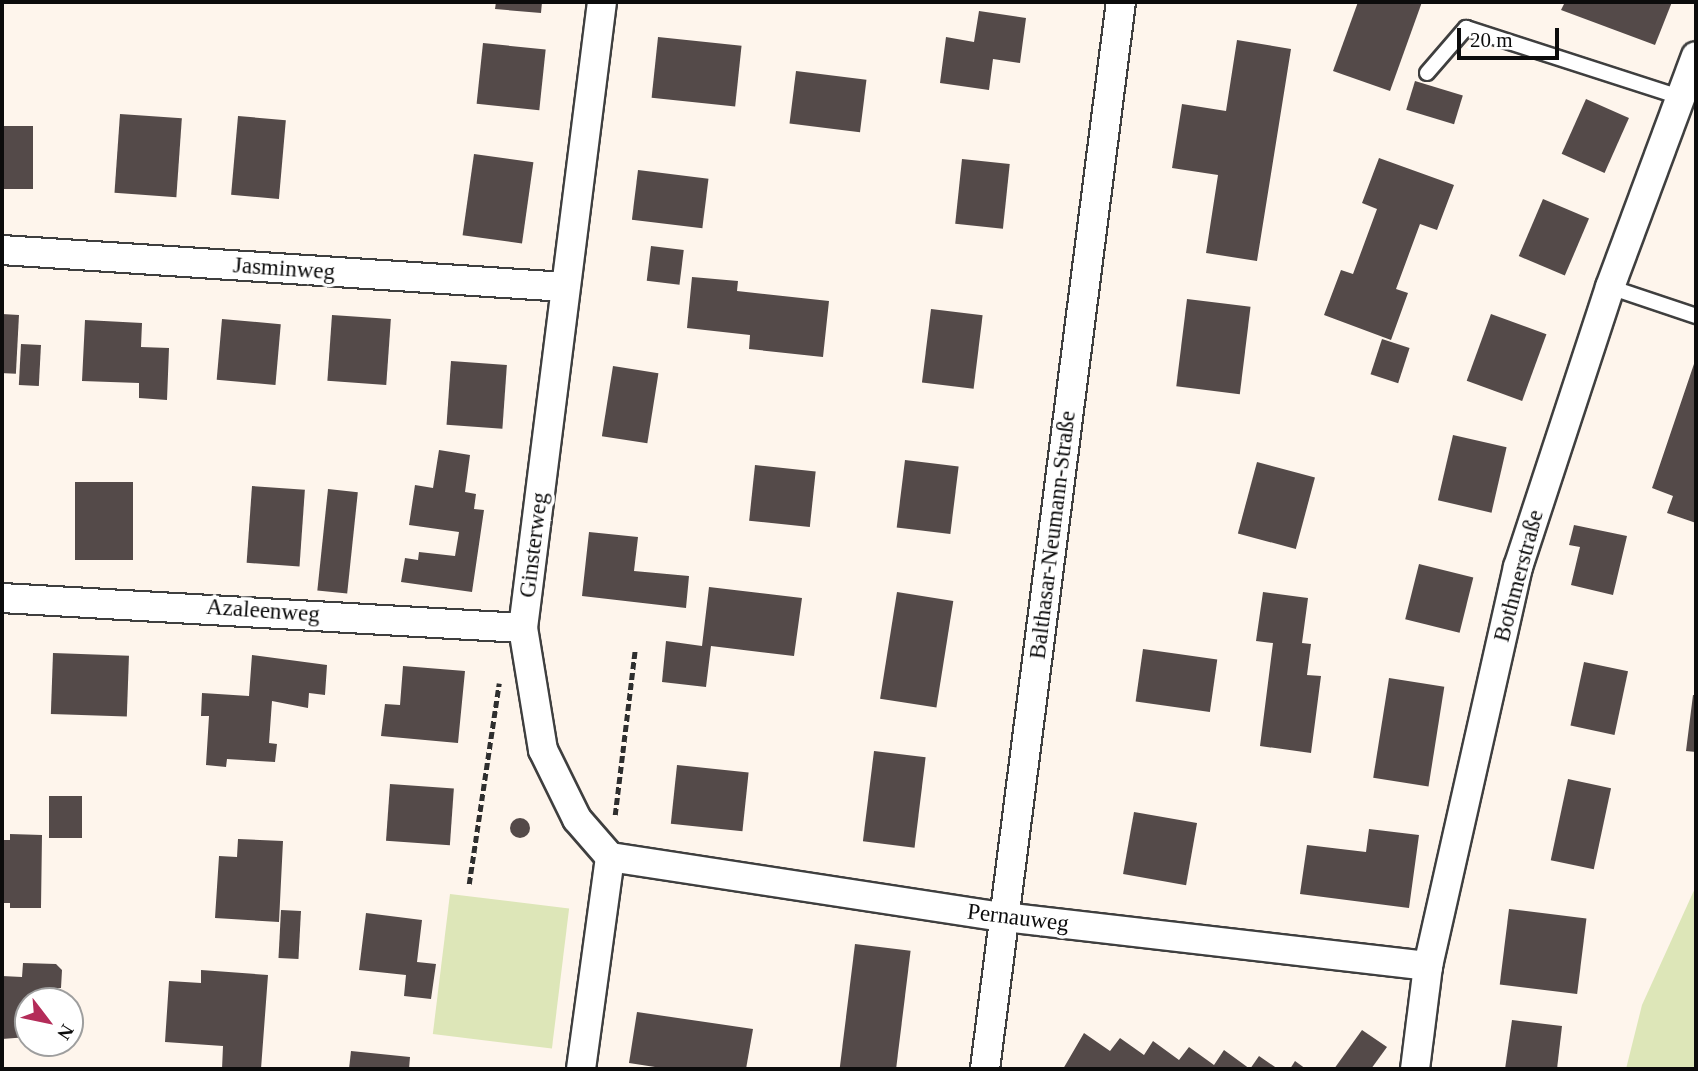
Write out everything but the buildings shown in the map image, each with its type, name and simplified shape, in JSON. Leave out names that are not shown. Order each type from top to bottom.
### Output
[{"type":"street","name":"Ginsterweg","points":[[602,2],[523,628],[543,750],[578,819],[610,857]]},
{"type":"street","name":"Balthasar-Neumann-Straße","points":[[985,1069],[1121,2]]},
{"type":"street","name":"Bothmerstraße","points":[[1415,1069],[1428,966],[1517,568],[1610,287],[1696,57]]},
{"type":"street","name":"Jasminweg","points":[[2,250],[565,287]]},
{"type":"street","name":"Azaleenweg","points":[[2,598],[523,628]]},
{"type":"street","name":"Pernauweg","points":[[610,857],[1004,917],[1428,966]]},
{"type":"street","points":[[581,1069],[610,857]]},
{"type":"lane","points":[[1427,73],[1466,28],[1680,97]]},
{"type":"lane","points":[[1610,287],[1696,316]]},
{"type":"path","points":[[610,857],[635,650]]},
{"type":"path","points":[[469,884],[503,674]]},
{"type":"green space","points":[[1696,886],[1696,1069],[1626,1069],[1642,1005]]},
{"type":"green space","points":[[450,894],[569,909],[552,1049],[433,1034]]}]
